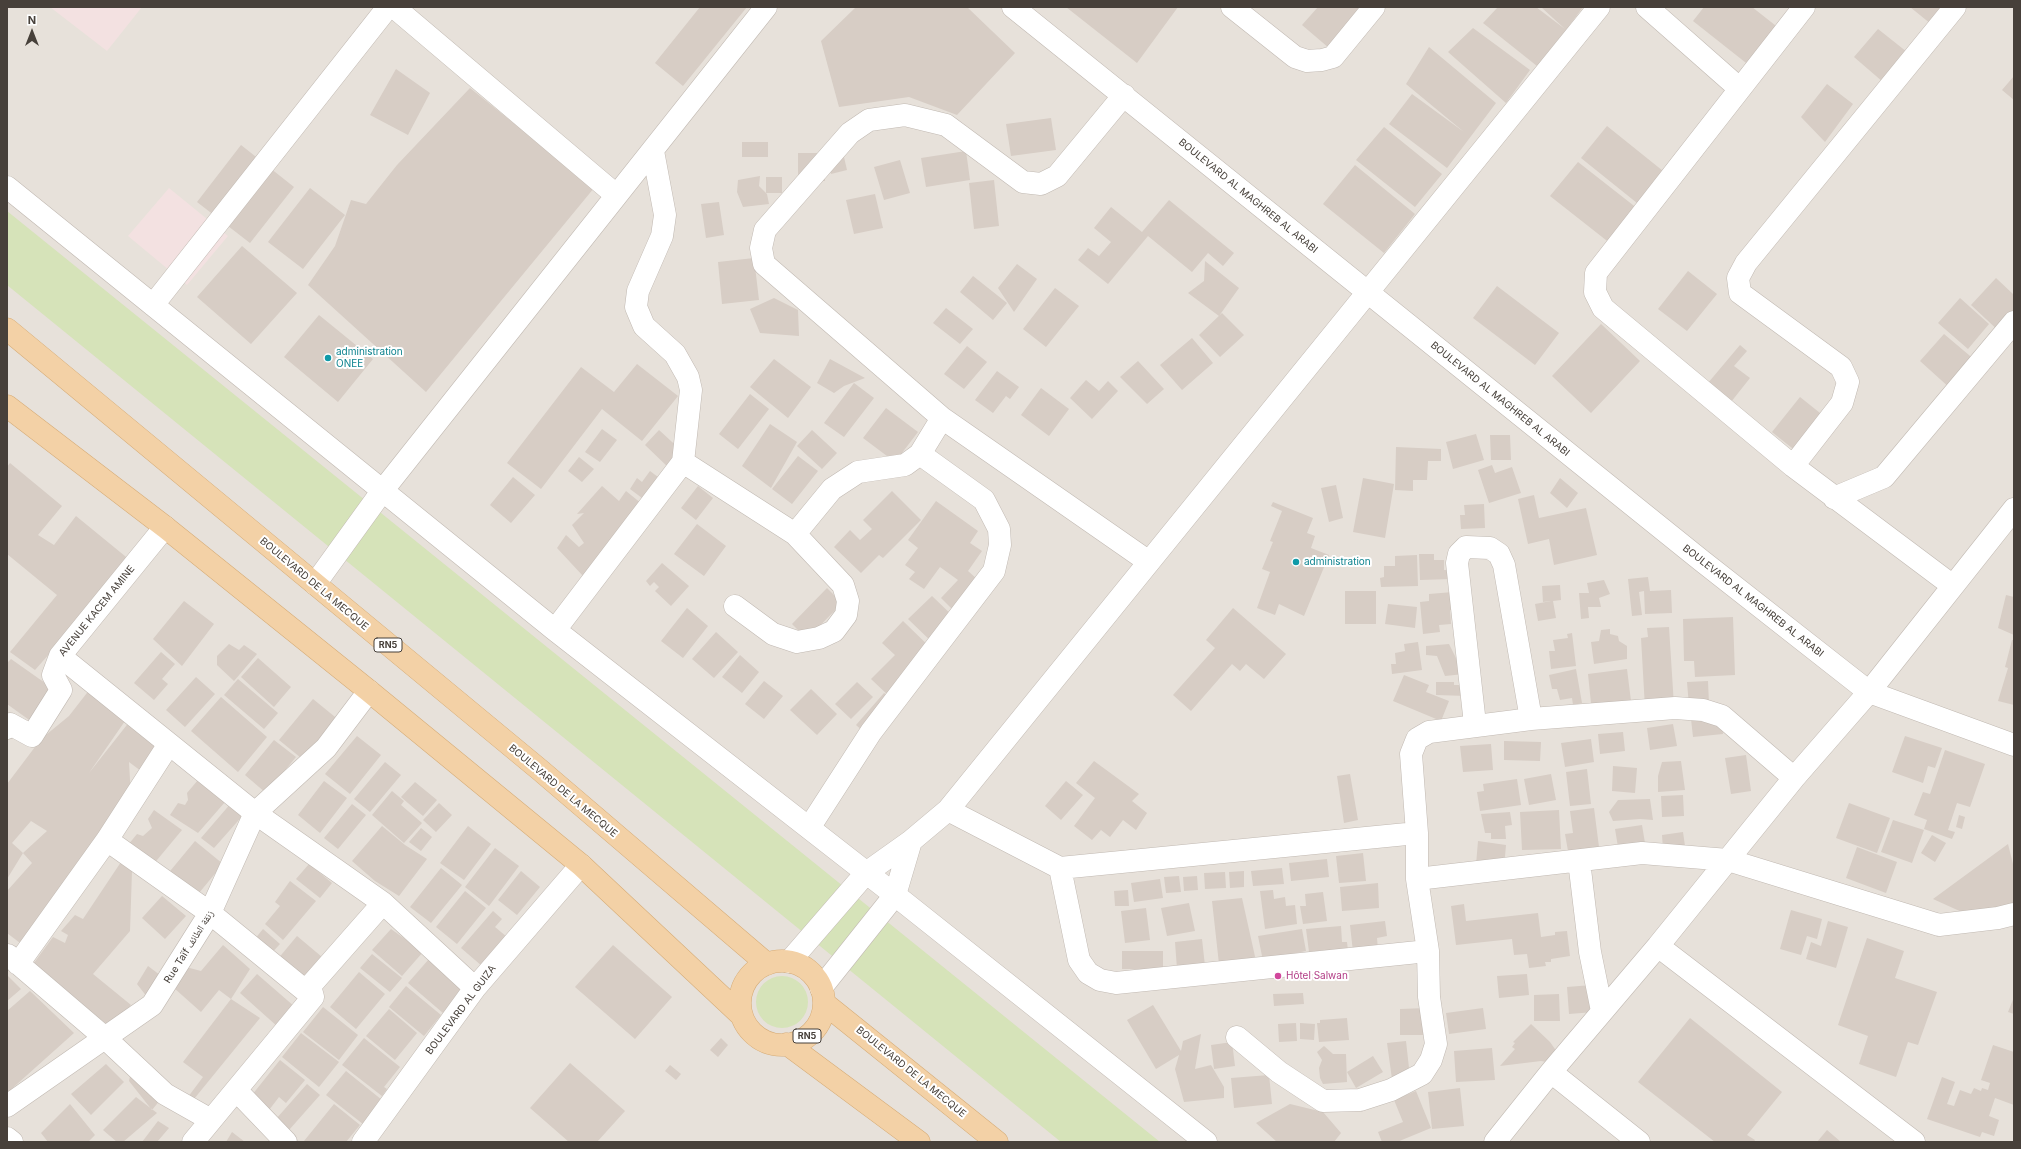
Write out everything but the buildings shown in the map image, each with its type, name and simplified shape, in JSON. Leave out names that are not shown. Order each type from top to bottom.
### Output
[{"type":"main road","name":"BOULEVARD DE LA MECQUE","points":[[7,329],[540,770],[767,964]]},
{"type":"main road","name":"RN5","points":[[7,406],[165,527],[369,691],[581,865],[742,1016],[747,1026],[755,1035],[764,1041],[776,1044],[787,1044],[799,1041],[810,1035],[817,1026],[822,1015],[823,996]]},
{"type":"main road","points":[[742,1016],[740,1003],[744,985],[756,970],[767,964],[789,962],[803,967],[814,976],[823,996]]},
{"type":"main road","name":"BOULEVARD DE LA MECQUE","points":[[823,996],[997,1142]]},
{"type":"main road","name":"RN5","points":[[787,1044],[919,1142]]},
{"type":"street","points":[[153,305],[388,7]]},
{"type":"street","points":[[394,7],[616,195]]},
{"type":"street","points":[[315,584],[383,490],[766,7]]},
{"type":"street","name":"BOULEVARD AL MAGHREB AL ARABI","points":[[1013,7],[1124,95],[1367,293],[1869,692],[2014,745]]},
{"type":"street","points":[[1237,8],[1295,57],[1307,61],[1322,60],[1333,57],[1374,7]]},
{"type":"street","points":[[789,962],[866,873],[911,841],[948,810],[1599,7]]},
{"type":"street","points":[[1646,7],[1740,89]]},
{"type":"street","points":[[1804,7],[1596,273],[1595,292],[1603,308],[1793,466],[1953,586]]},
{"type":"street","points":[[1793,466],[1842,403],[1848,382],[1841,367],[1740,293],[1738,278],[1746,263],[1955,7]]},
{"type":"street","points":[[1124,95],[1057,176],[1041,184],[1023,182],[946,124],[905,115],[869,120],[850,133],[765,230],[761,248],[764,264],[942,418],[1149,562]]},
{"type":"street","points":[[554,630],[683,462],[691,390],[688,377],[676,354],[644,326],[636,307],[638,291],[662,236],[665,216],[653,151]]},
{"type":"street","points":[[7,187],[554,630],[895,895],[1206,1142]]},
{"type":"street","points":[[1834,498],[1884,478],[2014,322]]},
{"type":"street","points":[[794,534],[832,489],[858,472],[905,465],[920,454],[942,418]]},
{"type":"street","points":[[809,828],[871,732],[994,571],[1000,545],[999,529],[984,500],[920,454]]},
{"type":"street","points":[[683,462],[794,534],[843,585],[848,601],[846,615],[834,631],[819,638],[797,642],[773,634],[735,606]]},
{"type":"street","points":[[1495,1142],[1551,1072],[1658,946],[1794,778],[1869,692],[2014,509]]},
{"type":"street","name":"AVENUE KACEM AMINE","points":[[8,725],[32,736],[61,690],[52,675],[60,656],[165,527]]},
{"type":"street","points":[[1475,724],[1457,563],[1459,554],[1466,547],[1490,548],[1499,554],[1504,565],[1531,719]]},
{"type":"street","points":[[60,656],[255,812],[383,903],[475,988]]},
{"type":"street","name":"Rue Taïf زنقة الطائف","points":[[7,1106],[152,1005],[210,914],[255,812],[326,748],[369,691]]},
{"type":"street","points":[[1237,1037],[1279,1072],[1323,1101],[1360,1100],[1391,1090],[1422,1074],[1431,1060],[1436,1044],[1429,997],[1428,951],[1417,879],[1417,832],[1411,754],[1417,739],[1429,732],[1475,724],[1531,719],[1675,708],[1703,710],[1722,716],[1794,778]]},
{"type":"street","points":[[169,744],[107,840],[12,959],[104,1037],[165,1094],[211,1120]]},
{"type":"street","points":[[948,810],[1060,868],[1417,832]]},
{"type":"street","points":[[107,840],[210,914],[313,996]]},
{"type":"street","points":[[823,996],[895,895],[911,841]]},
{"type":"street","points":[[1417,879],[1642,853],[1728,860],[1939,925],[1998,918],[2014,914]]},
{"type":"street","points":[[1579,861],[1590,952],[1602,1011]]},
{"type":"street","name":"BOULEVARD AL GUIZA","points":[[363,1142],[475,988],[581,865]]},
{"type":"street","points":[[1060,868],[1079,960],[1088,973],[1100,980],[1116,983],[1428,951]]},
{"type":"street","points":[[313,996],[310,986],[383,903]]},
{"type":"street","points":[[1658,946],[1914,1142]]},
{"type":"street","points":[[193,1142],[313,996]]},
{"type":"street","points":[[1551,1072],[1639,1142]]},
{"type":"street","points":[[236,1090],[286,1142]]},
{"type":"street","points":[[7,1138],[12,1142]]},
{"type":"shaded area","points":[[7,7],[2014,7],[2014,1142],[7,1142]]},
{"type":"shaded area","points":[[50,7],[142,7],[107,51]]},
{"type":"shaded area","points":[[169,188],[228,236],[187,285],[128,236]]},
{"type":"green space","points":[[7,211],[1160,1142],[1061,1142],[7,285]]},
{"type":"green space","points":[[777,976],[787,976],[801,983],[808,997],[808,1007],[801,1021],[787,1028],[777,1028],[767,1024],[760,1017],[756,1007],[756,997],[760,987],[767,980]]},
{"type":"place","name":"administration ONEE","points":[[328,358]]},
{"type":"place","name":"administration","points":[[1296,562]]},
{"type":"place","name":"Hôtel Salwan","points":[[1278,976]]}]
